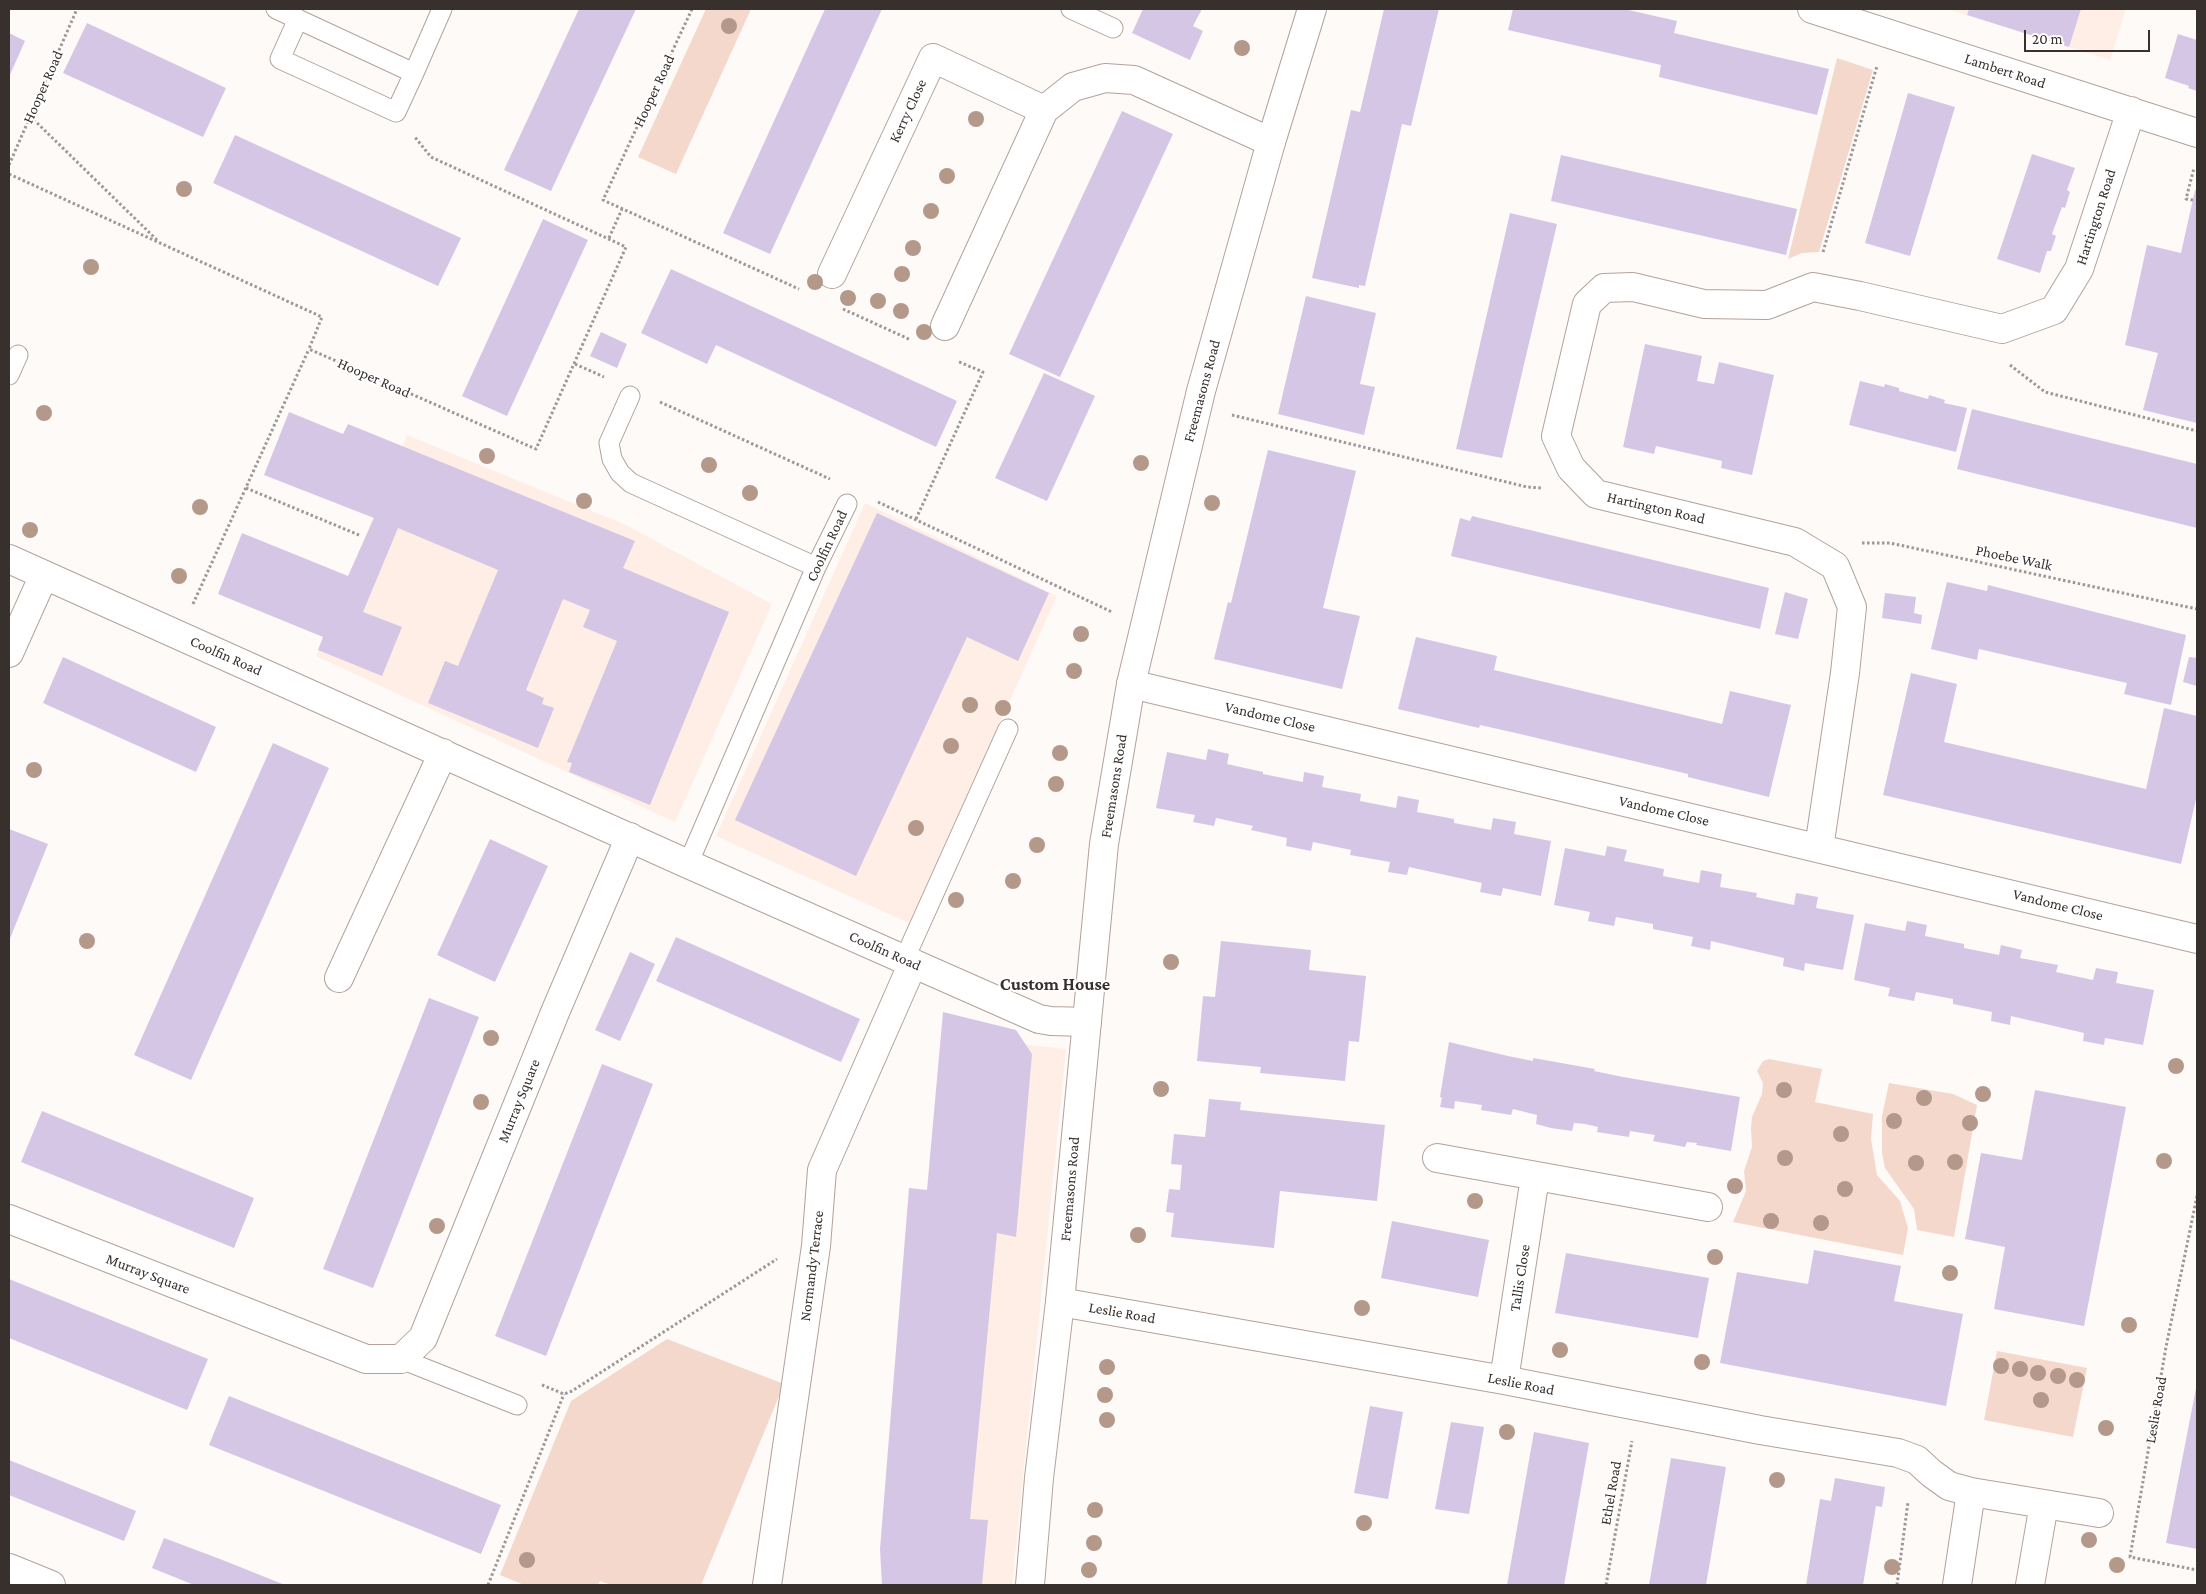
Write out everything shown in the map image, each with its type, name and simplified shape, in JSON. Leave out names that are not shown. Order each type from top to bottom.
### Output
[{"type":"street","name":"Freemasons Road","points":[[1030,1585],[1038,1478],[1060,1302],[1104,844],[1130,684],[1197,406],[1271,142],[1312,9]]},
{"type":"street","name":"Lambert Road","points":[[1812,9],[2197,133]]},
{"type":"street","name":"Kerry Close","points":[[832,274],[933,58],[1044,110]]},
{"type":"street","points":[[945,326],[1044,110],[1073,87],[1105,78],[1134,80],[1271,142]]},
{"type":"street","name":"Hartington Road","points":[[1835,566],[1795,542],[1596,494],[1571,468],[1556,436],[1587,304],[1604,288],[1633,288],[1704,304],[1767,305],[1813,286],[2002,329],[2054,310],[2079,269],[2131,111]]},
{"type":"street","name":"Coolfin Road","points":[[9,559],[688,864],[1039,1019],[1086,1022]]},
{"type":"street","points":[[1819,848],[1845,673],[1852,607],[1835,566]]},
{"type":"street","points":[[9,652],[44,575]]},
{"type":"street","name":"Vandome Close","points":[[1130,684],[2197,939]]},
{"type":"street","points":[[339,978],[443,753]]},
{"type":"street","name":"Murray Square","points":[[9,1219],[366,1359],[401,1359],[422,1338],[552,1020],[630,837]]},
{"type":"street","name":"Normandy Terrace","points":[[767,1585],[816,1246],[822,1170],[909,961]]},
{"type":"street","points":[[1437,1158],[1535,1177],[1708,1206]]},
{"type":"street","name":"Tallis Close","points":[[1504,1380],[1535,1177]]},
{"type":"street","name":"Leslie Road","points":[[1060,1302],[1504,1380],[1760,1430],[1898,1454],[1918,1460],[1931,1473],[1949,1486],[1972,1492],[2099,1513]]},
{"type":"street","points":[[1957,1585],[1972,1492]]},
{"type":"street","points":[[2030,1585],[2044,1504]]},
{"type":"street","points":[[9,1568],[51,1585]]},
{"type":"lane","points":[[276,9],[414,73]]},
{"type":"lane","points":[[298,19],[280,59],[396,112],[442,9]]},
{"type":"lane","points":[[1072,9],[1113,28]]},
{"type":"lane","points":[[9,375],[18,356]]},
{"type":"lane","points":[[630,396],[608,443],[612,460],[620,473],[631,482],[816,567]]},
{"type":"lane","name":"Coolfin Road","points":[[688,864],[816,567],[847,504]]},
{"type":"lane","points":[[909,961],[1008,729]]},
{"type":"lane","name":"Murray Square","points":[[401,1359],[517,1405]]},
{"type":"path","name":"Hooper Road","points":[[9,165],[77,9]]},
{"type":"path","name":"Hooper Road","points":[[622,209],[603,200],[692,9]]},
{"type":"path","points":[[1813,286],[1887,32]]},
{"type":"path","points":[[396,112],[431,157],[609,238],[622,209],[653,223]]},
{"type":"path","points":[[30,116],[160,243]]},
{"type":"path","points":[[2193,200],[2186,199],[2194,170]]},
{"type":"path","points":[[9,174],[322,317],[191,609]]},
{"type":"path","name":"Hooper Road","points":[[309,349],[536,449],[626,247],[609,238]]},
{"type":"path","points":[[916,519],[983,372]]},
{"type":"path","points":[[2045,392],[2197,431]]},
{"type":"path","points":[[1197,406],[1527,487]]},
{"type":"path","points":[[246,488],[359,535]]},
{"type":"path","name":"Phoebe Walk","points":[[1835,566],[1854,543],[1890,543],[2197,609]]},
{"type":"path","name":"Leslie Road","points":[[2197,1196],[2166,1347],[2130,1557],[2197,1570]]},
{"type":"path","points":[[488,1585],[564,1394],[572,1391],[798,1245],[816,1246]]},
{"type":"path","name":"Ethel Road","points":[[1606,1585],[1639,1406]]},
{"type":"path","points":[[1897,1585],[1909,1494],[1918,1460]]},
{"type":"shaded area","points":[[706,9],[751,9],[676,174],[638,157]]},
{"type":"shaded area","points":[[1948,9],[2126,9],[2110,60]]},
{"type":"shaded area","points":[[1837,58],[1873,70],[1819,252],[1802,253],[1788,259]]},
{"type":"shaded area","points":[[407,435],[626,525],[772,604],[675,822],[316,656]]},
{"type":"shaded area","points":[[865,503],[1057,596],[909,923],[716,836]]},
{"type":"shaded area","points":[[1003,1042],[1066,1049],[1012,1585],[959,1585]]},
{"type":"shaded area","points":[[1769,1059],[1822,1069],[1815,1102],[1873,1114],[1871,1139],[1877,1175],[1900,1201],[1908,1228],[1903,1255],[1733,1222],[1746,1191],[1744,1171],[1752,1147],[1752,1117],[1762,1094],[1763,1083],[1757,1071],[1763,1061]]},
{"type":"shaded area","points":[[1889,1083],[1953,1094],[1977,1105],[1954,1237],[1917,1230],[1914,1209],[1885,1168],[1882,1153],[1882,1116]]},
{"type":"shaded area","points":[[667,1339],[784,1384],[701,1585],[611,1585],[600,1581],[598,1585],[524,1585],[500,1575],[571,1401]]},
{"type":"shaded area","points":[[1997,1351],[2087,1368],[2073,1437],[1984,1420]]},
{"type":"building","points":[[579,9],[636,9],[551,191],[504,170]]},
{"type":"building","points":[[825,9],[882,9],[770,254],[723,233]]},
{"type":"building","points":[[1143,9],[1202,9],[1193,26],[1203,31],[1190,60],[1132,33]]},
{"type":"building","points":[[1384,9],[1439,9],[1411,126],[1402,124],[1365,286],[1359,285],[1359,288],[1312,278],[1351,110],[1360,112]]},
{"type":"building","points":[[1513,9],[1624,9],[1677,21],[1674,33],[1829,69],[1817,115],[1659,77],[1661,65],[1508,30]]},
{"type":"building","points":[[1969,9],[2081,9],[2069,47],[1967,15]]},
{"type":"building","points":[[87,23],[226,88],[203,137],[63,73]]},
{"type":"building","points":[[9,33],[25,41],[9,77]]},
{"type":"building","points":[[2178,34],[2197,40],[2197,91],[2188,88],[2189,86],[2165,78]]},
{"type":"building","points":[[1908,93],[1955,107],[1910,256],[1865,243]]},
{"type":"building","points":[[1122,111],[1173,134],[1060,377],[1009,354]]},
{"type":"building","points":[[235,135],[461,238],[438,286],[213,183]]},
{"type":"building","points":[[2032,154],[2075,168],[2067,190],[2070,192],[2065,208],[2062,207],[2052,234],[2056,236],[2051,251],[2047,251],[2040,273],[1997,259]]},
{"type":"building","points":[[1561,155],[1797,209],[1786,255],[1551,201]]},
{"type":"building","points":[[2195,190],[2197,190],[2197,423],[2143,410],[2158,353],[2125,345],[2147,245],[2181,253]]},
{"type":"building","points":[[1510,213],[1557,224],[1502,458],[1456,449]]},
{"type":"building","points":[[543,219],[588,240],[507,416],[462,396]]},
{"type":"building","points":[[671,269],[957,401],[936,447],[716,345],[707,364],[641,333]]},
{"type":"building","points":[[1306,296],[1376,313],[1360,384],[1375,387],[1364,435],[1278,414]]},
{"type":"building","points":[[601,332],[627,344],[617,368],[590,356]]},
{"type":"building","points":[[1645,344],[1702,356],[1697,381],[1714,384],[1719,362],[1774,375],[1752,475],[1721,468],[1722,461],[1656,446],[1654,454],[1623,447]]},
{"type":"building","points":[[1044,373],[1095,396],[1047,501],[995,478]]},
{"type":"building","points":[[1860,381],[1884,387],[1885,384],[1899,388],[1899,391],[1928,399],[1929,395],[1945,400],[1944,403],[1967,408],[1956,452],[1849,425]]},
{"type":"building","points":[[1972,409],[2197,464],[2197,528],[1957,469]]},
{"type":"building","points":[[289,412],[343,434],[348,424],[635,541],[623,568],[729,612],[650,805],[569,772],[572,763],[567,762],[617,641],[583,627],[590,610],[563,599],[526,690],[544,698],[542,704],[554,708],[538,748],[428,703],[445,661],[458,666],[498,570],[398,528],[363,612],[402,627],[382,676],[318,650],[323,637],[218,594],[242,533],[348,576],[374,518],[264,475]]},
{"type":"building","points":[[1268,450],[1356,471],[1323,608],[1360,616],[1342,689],[1214,659],[1228,602],[1231,603]]},
{"type":"building","points":[[877,513],[1049,593],[1018,661],[967,637],[856,876],[735,820]]},
{"type":"building","points":[[1472,516],[1769,588],[1760,629],[1451,556],[1460,518],[1470,521]]},
{"type":"building","points":[[1947,582],[1987,591],[1988,585],[2186,635],[2171,705],[2124,694],[2127,683],[1979,649],[1977,660],[1931,649]]},
{"type":"building","points":[[1785,592],[1808,599],[1798,639],[1775,634]]},
{"type":"building","points":[[1885,593],[1916,597],[1914,613],[1922,615],[1921,624],[1882,618]]},
{"type":"building","points":[[1416,637],[1497,656],[1494,670],[1722,724],[1730,691],[1791,705],[1769,797],[1688,777],[1688,774],[1520,734],[1480,725],[1479,728],[1398,709]]},
{"type":"building","points":[[63,657],[216,727],[196,772],[43,703]]},
{"type":"building","points":[[2189,657],[2197,658],[2197,686],[2183,682]]},
{"type":"building","points":[[1911,673],[1957,684],[1944,742],[2146,789],[2164,708],[2197,716],[2197,795],[2181,864],[1883,795]]},
{"type":"building","points":[[273,743],[329,768],[191,1080],[134,1055]]},
{"type":"building","points":[[1208,749],[1229,754],[1227,764],[1263,772],[1263,774],[1303,782],[1304,772],[1324,776],[1322,787],[1361,794],[1360,801],[1396,808],[1398,796],[1419,800],[1417,812],[1454,819],[1454,823],[1491,830],[1493,818],[1516,822],[1514,834],[1551,841],[1541,896],[1503,888],[1501,896],[1480,892],[1482,883],[1409,867],[1407,875],[1388,872],[1390,862],[1350,855],[1351,850],[1313,842],[1311,851],[1286,846],[1287,838],[1251,830],[1253,826],[1216,818],[1214,826],[1193,822],[1195,815],[1156,808],[1167,752],[1206,760]]},
{"type":"building","points":[[9,829],[48,844],[9,941]]},
{"type":"building","points":[[490,839],[548,866],[495,982],[437,955]]},
{"type":"building","points":[[1607,846],[1627,850],[1624,861],[1664,869],[1663,876],[1699,883],[1701,870],[1722,874],[1720,887],[1757,893],[1756,897],[1794,905],[1796,893],[1818,897],[1816,908],[1854,915],[1843,970],[1805,963],[1804,971],[1783,966],[1784,958],[1711,941],[1710,950],[1691,946],[1693,937],[1653,929],[1653,924],[1616,917],[1614,926],[1588,921],[1590,912],[1554,905],[1565,848],[1605,856]]},
{"type":"building","points":[[1907,921],[1927,925],[1925,936],[1964,944],[1964,948],[1999,955],[2001,945],[2022,950],[2020,958],[2058,965],[2056,972],[2093,980],[2096,968],[2118,972],[2116,983],[2154,990],[2143,1045],[2105,1038],[2104,1045],[2083,1041],[2084,1033],[2011,1016],[2010,1025],[1991,1021],[1992,1012],[1953,1004],[1953,999],[1916,992],[1914,1001],[1888,996],[1890,988],[1854,980],[1865,923],[1905,931]]},
{"type":"building","points":[[676,937],[860,1019],[841,1062],[656,981]]},
{"type":"building","points":[[1221,941],[1311,950],[1309,970],[1366,976],[1359,1042],[1349,1041],[1345,1081],[1260,1073],[1261,1067],[1197,1061],[1203,996],[1215,997]]},
{"type":"building","points":[[630,952],[655,964],[620,1041],[595,1030]]},
{"type":"building","points":[[429,998],[479,1017],[373,1288],[323,1269]]},
{"type":"building","points":[[943,1012],[1016,1030],[1032,1054],[1016,1237],[997,1233],[970,1519],[988,1520],[982,1585],[882,1585],[880,1549],[909,1188],[927,1190]]},
{"type":"building","points":[[1449,1042],[1533,1061],[1533,1058],[1595,1069],[1594,1071],[1623,1077],[1740,1097],[1731,1151],[1696,1145],[1697,1143],[1687,1142],[1685,1147],[1653,1141],[1655,1135],[1630,1131],[1629,1137],[1597,1132],[1598,1127],[1585,1124],[1574,1123],[1572,1131],[1551,1128],[1536,1124],[1537,1115],[1513,1109],[1511,1115],[1481,1110],[1482,1105],[1455,1101],[1454,1109],[1440,1107]]},
{"type":"building","points":[[602,1064],[653,1084],[546,1356],[495,1336]]},
{"type":"building","points":[[2035,1090],[2126,1107],[2084,1326],[1994,1309],[2005,1247],[1965,1239],[1981,1153],[2022,1160]]},
{"type":"building","points":[[1209,1099],[1241,1102],[1240,1110],[1385,1125],[1377,1201],[1280,1191],[1274,1248],[1171,1237],[1174,1213],[1166,1212],[1169,1189],[1180,1190],[1182,1165],[1171,1164],[1174,1134],[1205,1137]]},
{"type":"building","points":[[42,1111],[254,1198],[234,1248],[21,1162]]},
{"type":"building","points":[[1392,1221],[1489,1240],[1478,1297],[1381,1278]]},
{"type":"building","points":[[1814,1250],[1901,1266],[1894,1301],[1963,1314],[1946,1406],[1720,1363],[1737,1272],[1808,1284]]},
{"type":"building","points":[[1566,1253],[1709,1278],[1698,1338],[1555,1313]]},
{"type":"building","points":[[9,1279],[208,1359],[187,1410],[9,1338]]},
{"type":"building","points":[[2197,1388],[2197,1549],[2166,1543]]},
{"type":"building","points":[[229,1396],[501,1505],[481,1554],[209,1445]]},
{"type":"building","points":[[1370,1406],[1403,1412],[1388,1499],[1354,1493]]},
{"type":"building","points":[[1451,1422],[1484,1427],[1469,1514],[1435,1509]]},
{"type":"building","points":[[1534,1432],[1589,1443],[1564,1585],[1507,1585]]},
{"type":"building","points":[[1671,1458],[1726,1467],[1706,1585],[1649,1585]]},
{"type":"building","points":[[9,1460],[136,1511],[124,1541],[9,1495]]},
{"type":"building","points":[[1835,1478],[1885,1487],[1882,1507],[1876,1506],[1863,1585],[1806,1585],[1820,1499],[1831,1501]]},
{"type":"building","points":[[164,1538],[285,1585],[194,1585],[152,1568]]},
{"type":"district","name":"Custom House","points":[[1055,984]]}]
